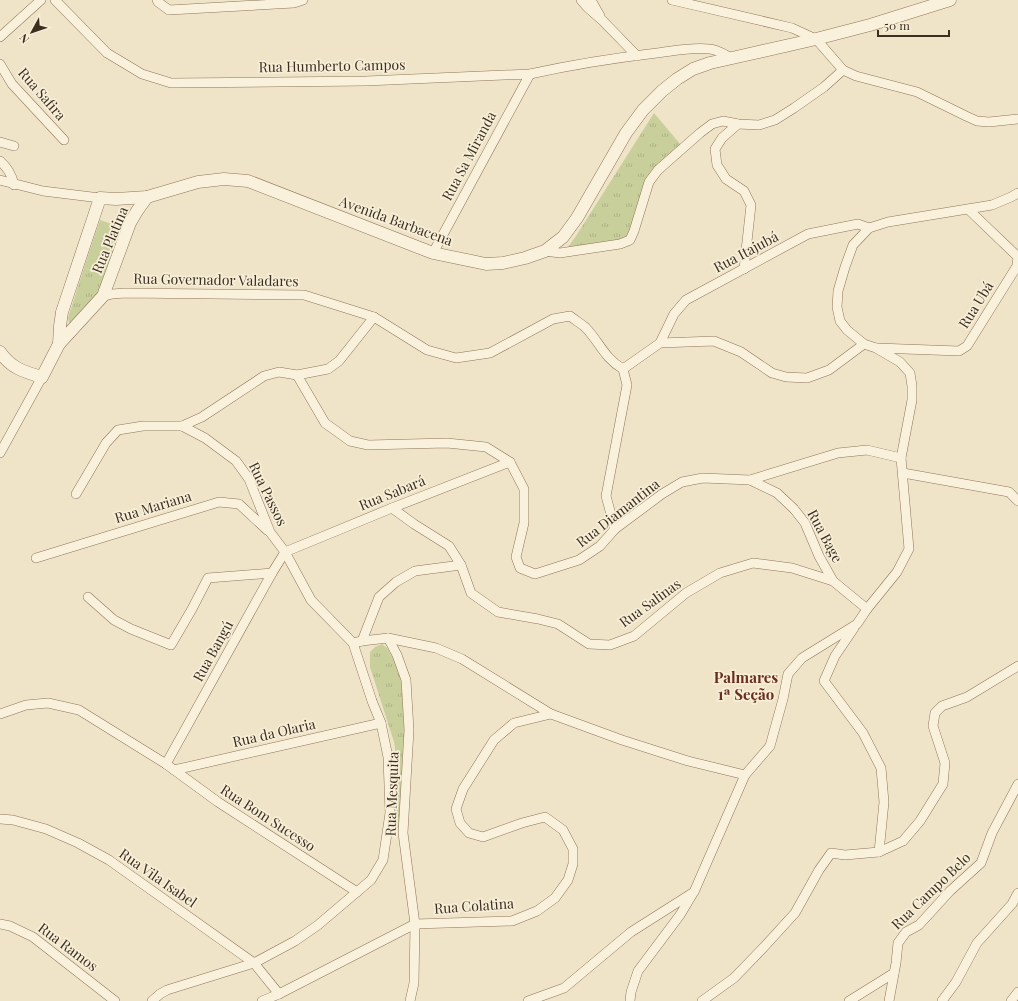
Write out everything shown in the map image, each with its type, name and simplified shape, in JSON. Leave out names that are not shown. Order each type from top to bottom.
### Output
[{"type":"street","points":[[0,37],[41,0]]},
{"type":"street","name":"Rua Humberto Campos","points":[[54,0],[107,53],[142,74],[171,82],[366,81],[530,74],[637,56],[696,48],[720,51],[731,58]]},
{"type":"street","points":[[157,0],[169,10],[294,3],[303,0]]},
{"type":"street","points":[[206,8],[213,0]]},
{"type":"street","points":[[672,0],[792,28],[816,39],[843,70],[856,76],[917,92],[977,121],[989,122],[1018,119]]},
{"type":"street","name":"Avenida Barbacena","points":[[0,180],[43,191],[116,199],[147,197],[198,182],[224,179],[248,181],[433,252],[486,264],[503,263],[525,258],[545,251],[563,237],[577,218],[626,132],[642,110],[662,90],[693,69],[710,63],[870,25],[950,0]]},
{"type":"street","points":[[590,2],[602,21],[637,56]]},
{"type":"street","name":"Rua Safira","points":[[0,64],[12,84],[64,140]]},
{"type":"street","points":[[545,251],[560,254],[620,244],[630,240],[649,182],[658,170],[700,133],[712,124],[723,121],[738,124],[758,125],[774,120],[824,87],[843,70]]},
{"type":"street","name":"Rua Sa Miranda","points":[[433,252],[530,74]]},
{"type":"street","points":[[738,124],[722,138],[716,149],[717,165],[720,170],[726,179],[744,191],[751,205],[744,269]]},
{"type":"street","points":[[0,142],[14,146]]},
{"type":"street","points":[[0,161],[9,171],[14,184]]},
{"type":"street","points":[[879,852],[884,802],[881,768],[863,733],[824,681],[835,656],[867,609],[897,572],[910,549],[901,458],[912,400],[912,386],[910,373],[900,362],[876,348],[864,344],[847,330],[840,321],[837,307],[838,291],[853,245],[869,228],[888,222],[969,210],[992,205],[1018,193]]},
{"type":"street","name":"Rua Platina","points":[[103,296],[130,223],[147,197]]},
{"type":"street","points":[[59,344],[62,312],[100,198]]},
{"type":"street","name":"Rua Ubá","points":[[876,348],[959,351],[966,346],[1017,266],[1018,257],[969,210]]},
{"type":"street","name":"Rua Itajubá","points":[[660,343],[674,314],[686,300],[808,234],[858,224],[869,228]]},
{"type":"street","name":"Rua Governador Valadares","points":[[103,296],[125,293],[304,295],[374,317],[427,350],[456,358],[490,353],[553,319],[570,316],[585,328],[609,358],[623,368]]},
{"type":"street","points":[[0,453],[59,344],[103,296]]},
{"type":"street","points":[[76,494],[106,443],[118,430],[143,426],[182,426],[202,417],[264,376],[278,372],[297,375],[328,369],[339,360],[374,317]]},
{"type":"street","points":[[615,529],[606,496],[627,385],[623,368],[660,343],[714,341],[741,352],[772,373],[786,377],[807,378],[829,370],[864,344]]},
{"type":"street","points":[[0,352],[13,366],[24,372],[42,377]]},
{"type":"street","points":[[297,375],[325,423],[350,441],[368,445],[447,443],[486,447],[510,462]]},
{"type":"street","name":"Rua Passos","points":[[182,426],[206,438],[236,461],[249,479],[270,532],[285,552],[311,600],[357,642]]},
{"type":"street","name":"Rua Diamantina","points":[[510,462],[524,490],[524,523],[516,557],[520,568],[535,574],[579,560],[600,546],[615,529],[662,494],[682,482],[703,478],[750,480],[838,454],[867,450],[901,458]]},
{"type":"street","name":"Rua Sabará","points":[[285,552],[510,462]]},
{"type":"street","points":[[903,473],[1009,492],[1018,501]]},
{"type":"street","name":"Rua Bage","points":[[750,480],[776,493],[794,509],[805,524],[819,556],[833,581]]},
{"type":"street","name":"Rua Mariana","points":[[36,558],[219,502],[239,504],[270,532]]},
{"type":"street","name":"Rua Salinas","points":[[392,508],[449,546],[461,565],[471,593],[498,612],[558,624],[589,644],[610,644],[634,636],[686,593],[720,573],[753,563],[792,568],[833,581],[867,609]]},
{"type":"street","name":"Rua Bangú","points":[[166,764],[285,552]]},
{"type":"street","points":[[152,1001],[167,990],[254,963],[295,941],[318,925],[371,880],[383,860],[390,813],[388,757],[381,723],[372,700],[357,642],[379,597],[396,582],[415,571],[461,565]]},
{"type":"street","points":[[88,597],[114,620],[131,629],[171,645],[208,578],[272,573]]},
{"type":"street","points":[[630,1001],[631,992],[638,971],[680,915],[694,892],[745,775],[770,746],[783,699],[788,674],[802,658],[856,624]]},
{"type":"street","points":[[357,642],[388,638],[436,648],[462,659],[551,714],[622,740],[688,761],[745,775]]},
{"type":"street","name":"Rua Mesquita","points":[[388,638],[406,680],[409,730],[403,832],[415,924],[414,983],[410,1001]]},
{"type":"street","points":[[702,1001],[734,978],[795,913],[819,870],[831,853],[845,855],[879,852],[903,841],[920,821],[943,784],[945,763],[933,726],[935,713],[942,706],[967,697],[1018,666]]},
{"type":"street","name":"Rua Bom Sucesso","points":[[0,714],[26,705],[48,703],[79,710],[166,764],[218,802],[357,892]]},
{"type":"street","name":"Rua Colatina","points":[[262,1001],[279,994],[415,924],[512,920],[536,911],[555,898],[568,880],[573,864],[573,849],[563,830],[545,817],[522,823],[483,838],[469,833],[460,824],[456,809],[463,789],[494,740],[514,723],[551,714]]},
{"type":"street","name":"Rua da Olaria","points":[[174,770],[381,723]]},
{"type":"street","name":"Rua Campo Belo","points":[[894,973],[898,943],[906,932],[919,925],[950,891],[981,863],[992,833],[1018,784]]},
{"type":"street","name":"Rua Vila Isabel","points":[[0,819],[13,820],[46,829],[78,843],[108,860],[254,963],[279,994]]},
{"type":"street","points":[[549,1001],[631,932],[694,892]]},
{"type":"street","points":[[942,1001],[956,982],[977,944],[1012,904],[1018,893]]},
{"type":"street","name":"Rua Ramos","points":[[0,924],[10,926],[33,936],[114,1001]]},
{"type":"street","points":[[849,1001],[894,973]]},
{"type":"street","points":[[888,1001],[894,973]]},
{"type":"street","points":[[528,1001],[564,988]]},
{"type":"street","points":[[1011,1001],[1018,992]]},
{"type":"green space","points":[[654,113],[681,145],[658,165],[629,239],[562,252],[568,247],[576,236]]},
{"type":"green space","points":[[100,220],[121,227],[106,275],[84,268]]},
{"type":"green space","points":[[84,268],[106,275],[101,294],[70,327],[68,318]]},
{"type":"green space","points":[[382,644],[387,648],[397,665],[405,698],[406,735],[399,828],[391,828],[397,761],[394,742],[370,667],[370,652],[375,647]]},
{"type":"district","name":"Palmares 1ª Seção","points":[[746,686]]}]
